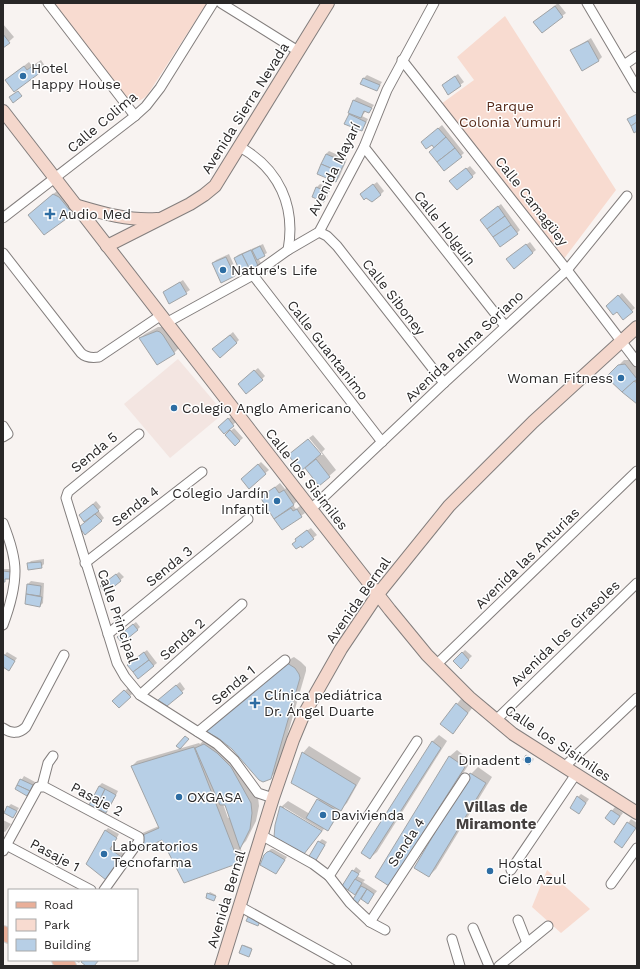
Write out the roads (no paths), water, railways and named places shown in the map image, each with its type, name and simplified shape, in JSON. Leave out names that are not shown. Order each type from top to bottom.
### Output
[{"type":"main road","name":"Avenida Sierra Nevada","points":[[107,246],[190,204],[210,190],[219,180],[240,147],[328,3]]},
{"type":"main road","name":"Calle los Sisimiles","points":[[3,111],[311,509],[390,610],[436,665],[469,697],[518,737],[637,813]]},
{"type":"main road","points":[[75,205],[118,217],[144,220],[160,219]]},
{"type":"main road","name":"Avenida Bernal","points":[[221,966],[261,835],[293,740],[303,716],[338,654],[378,594],[449,506],[533,422],[637,327]]},
{"type":"street","points":[[48,3],[135,116]]},
{"type":"street","name":"Calle Colima","points":[[3,218],[146,106],[160,88],[213,3]]},
{"type":"street","points":[[221,3],[298,51]]},
{"type":"street","name":"Avenida Mayarí","points":[[3,253],[84,356],[99,357],[163,319],[252,275],[288,250],[319,232],[364,147],[387,90],[402,60],[434,3]]},
{"type":"street","points":[[586,3],[637,88]]},
{"type":"street","points":[[624,65],[637,56]]},
{"type":"street","name":"Calle Camagüey","points":[[402,60],[567,270],[637,362]]},
{"type":"street","points":[[240,147],[267,167],[281,188],[290,217],[291,238],[288,250]]},
{"type":"street","name":"Calle Holguín","points":[[364,147],[505,326]]},
{"type":"street","name":"Avenida Palma Soriano","points":[[311,509],[505,326],[567,270],[627,196]]},
{"type":"street","name":"Calle Siboney","points":[[319,232],[327,236],[337,246],[444,383]]},
{"type":"street","name":"Calle Guantanimo","points":[[252,275],[382,442]]},
{"type":"street","points":[[3,426],[8,434],[3,437]]},
{"type":"street","name":"Senda 5","points":[[68,492],[138,434]]},
{"type":"street","name":"Senda 4","points":[[85,563],[202,472]]},
{"type":"street","name":"Avenida las Anturias","points":[[436,665],[637,472]]},
{"type":"street","name":"Calle Principal","points":[[68,492],[66,498],[85,563],[120,671],[129,684],[140,695],[198,732],[227,753],[258,793],[273,798]]},
{"type":"street","name":"Senda 3","points":[[108,634],[248,519]]},
{"type":"street","points":[[3,523],[10,541],[15,571],[11,599],[3,626]]},
{"type":"street","name":"Avenida los Girasoles","points":[[496,720],[637,583]]},
{"type":"street","name":"Senda 2","points":[[140,695],[242,604]]},
{"type":"street","points":[[3,728],[14,733],[21,731],[26,727],[64,655]]},
{"type":"street","name":"Senda 1","points":[[198,732],[285,660]]},
{"type":"street","points":[[564,767],[637,698]]},
{"type":"street","points":[[329,876],[418,741]]},
{"type":"street","points":[[5,848],[40,787],[48,763],[53,756]]},
{"type":"street","points":[[511,870],[576,774]]},
{"type":"street","name":"Senda 4","points":[[370,922],[465,778]]},
{"type":"street","name":"Pasaje 2","points":[[40,787],[139,837],[139,842],[105,889]]},
{"type":"street","points":[[261,835],[313,864],[329,876],[350,903],[370,922],[386,930]]},
{"type":"street","name":"Pasaje 1","points":[[5,848],[89,889]]},
{"type":"street","points":[[611,884],[637,848]]},
{"type":"street","points":[[239,906],[347,966]]},
{"type":"street","points":[[518,920],[527,943]]},
{"type":"street","points":[[499,966],[548,926]]},
{"type":"street","points":[[473,928],[489,966]]},
{"type":"street","points":[[452,939],[460,966]]},
{"type":"place","name":"Hotel Happy House","points":[[23,76]]},
{"type":"place","name":"Audio Med","points":[[50,214]]},
{"type":"place","name":"Nature's Life","points":[[223,270]]},
{"type":"place","name":"Woman Fitness","points":[[621,378]]},
{"type":"place","name":"Colegio Anglo Americano","points":[[174,408]]},
{"type":"place","name":"Colegio Jardín Infantil","points":[[277,501]]},
{"type":"place","name":"Clínica pediátrica Dr. Ángel Duarte","points":[[255,703]]},
{"type":"place","name":"Dinadent","points":[[528,760]]},
{"type":"place","name":"OXGASA","points":[[179,797]]},
{"type":"place","name":"Davivienda","points":[[323,815]]},
{"type":"place","name":"Laboratorios Tecnofarma","points":[[104,854]]},
{"type":"place","name":"Hostal Cielo Azul","points":[[490,871]]},
{"type":"district","name":"Villas de Miramonte","points":[[496,816]]},
{"type":"park label","name":"Parque Colonia Yumuri","points":[[510,114]]}]
